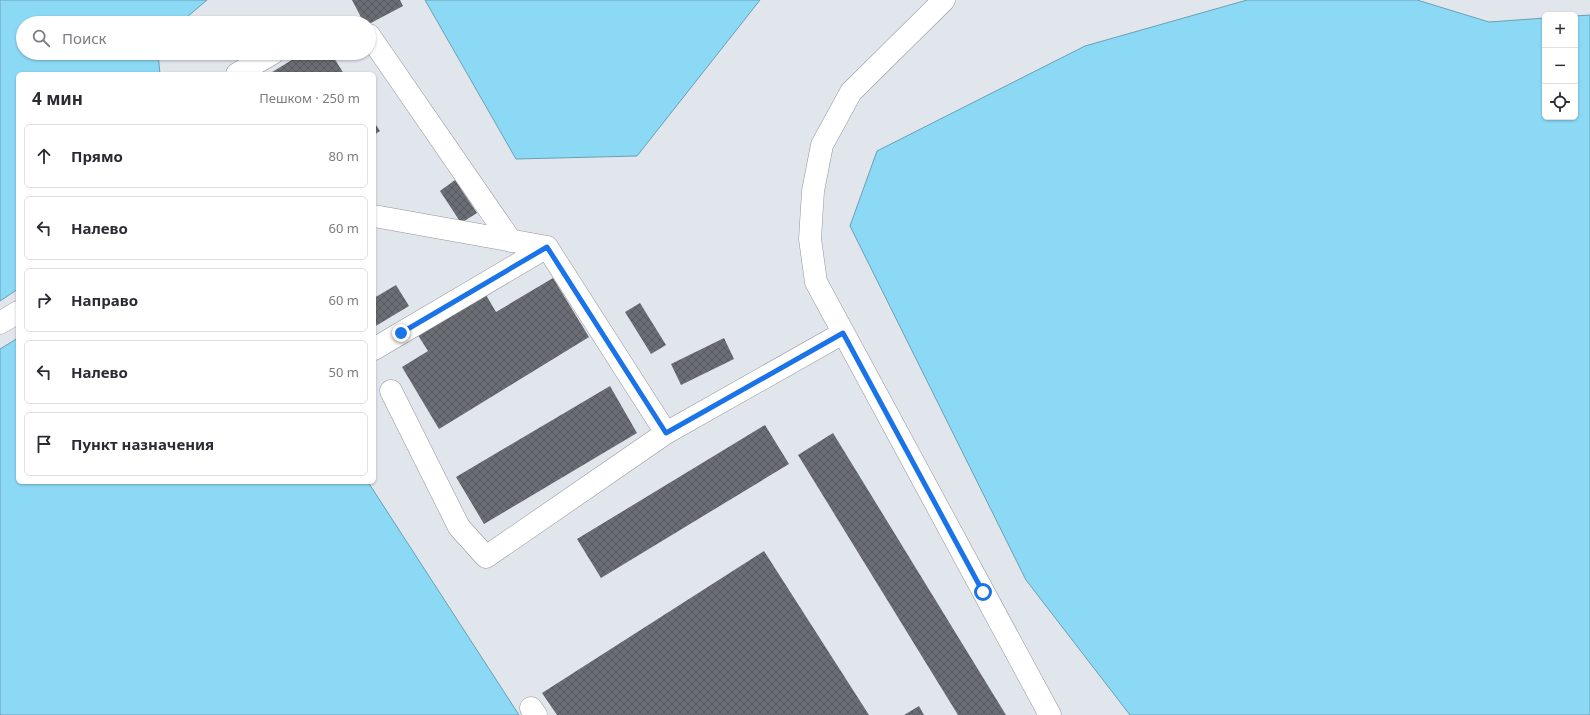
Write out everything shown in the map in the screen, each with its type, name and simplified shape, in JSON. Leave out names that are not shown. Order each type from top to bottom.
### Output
[{"type":"lane","points":[[944,0],[851,92],[822,145],[813,191],[810,239],[816,282],[1050,715]]},
{"type":"lane","points":[[376,45],[511,241]]},
{"type":"lane","points":[[240,72],[261,60]]},
{"type":"lane","points":[[376,216],[547,247],[666,433]]},
{"type":"lane","points":[[376,348],[547,247]]},
{"type":"lane","points":[[0,323],[16,313]]},
{"type":"lane","points":[[391,391],[458,526],[486,557],[666,433],[843,333]]},
{"type":"water","points":[[0,0],[207,0],[188,16],[16,16],[16,60],[159,60],[160,72],[16,72],[16,290],[0,301]]},
{"type":"water","points":[[425,0],[760,0],[637,156],[516,159]]},
{"type":"water","points":[[1247,0],[1417,0],[1489,22],[1542,18],[1542,120],[1578,120],[1578,16],[1590,15],[1590,715],[1130,715],[1026,580],[850,226],[877,151],[1085,46]]},
{"type":"water","points":[[16,339],[16,484],[369,484],[519,715],[0,715],[0,349]]},
{"type":"building","points":[[352,0],[400,0],[403,6],[376,20],[376,16],[360,16]]},
{"type":"building","points":[[292,60],[335,60],[343,72],[272,72]]},
{"type":"building","points":[[376,125],[380,131],[376,134]]},
{"type":"building","points":[[455,180],[477,213],[461,223],[440,191]]},
{"type":"building","points":[[553,278],[589,337],[439,429],[402,367],[428,351],[414,329],[482,288],[496,312]]},
{"type":"building","points":[[396,285],[409,306],[376,326],[376,297]]},
{"type":"building","points":[[640,303],[666,345],[651,354],[625,312]]},
{"type":"building","points":[[724,338],[734,359],[681,385],[671,364]]},
{"type":"building","points":[[610,386],[637,433],[484,524],[456,477]]},
{"type":"building","points":[[765,425],[789,464],[601,578],[577,539]]},
{"type":"building","points":[[833,433],[1006,715],[958,715],[798,455]]},
{"type":"building","points":[[764,551],[869,715],[557,715],[542,693]]},
{"type":"building","points":[[919,706],[924,715],[904,715]]},
{"type":"route","points":[[401,333],[547,247],[666,433],[843,333],[983,592]]}]
